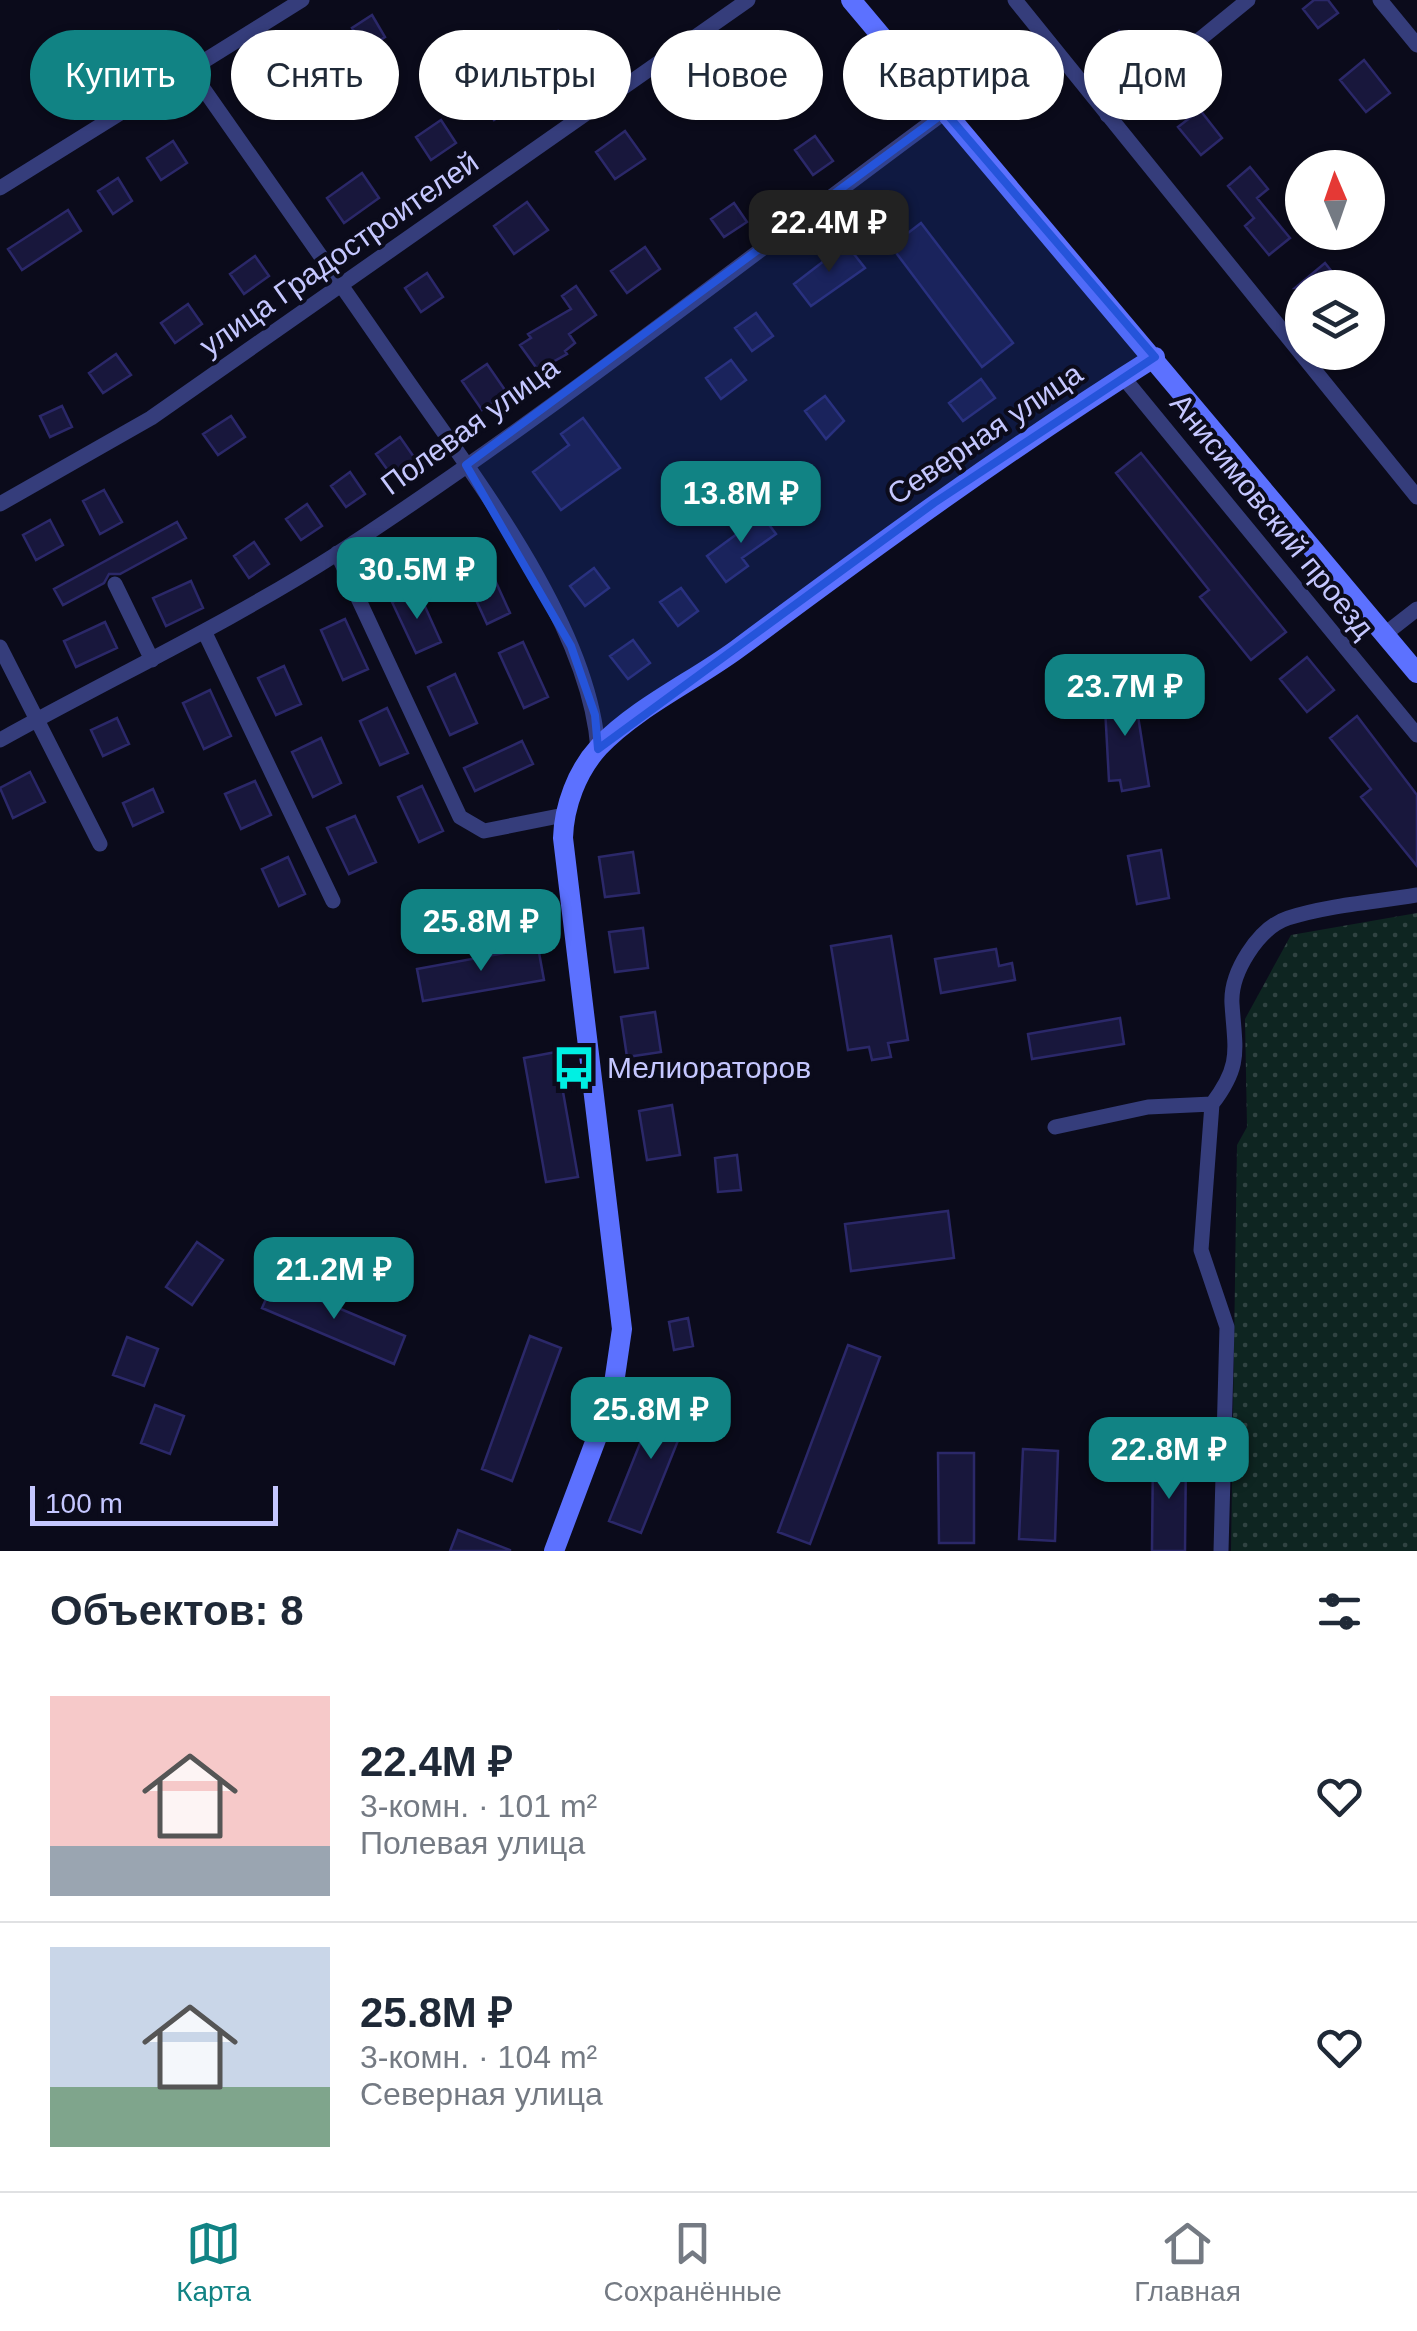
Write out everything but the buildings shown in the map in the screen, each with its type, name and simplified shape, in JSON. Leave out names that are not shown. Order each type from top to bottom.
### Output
[{"type":"street","points":[[211,59],[302,0]]},
{"type":"street","name":"улица Градостроителей","points":[[0,504],[151,418],[748,0]]},
{"type":"street","points":[[851,0],[876,30]]},
{"type":"street","points":[[1016,0],[1084,86]]},
{"type":"street","points":[[1211,30],[1248,0]]},
{"type":"street","points":[[1380,0],[1417,45]]},
{"type":"street","points":[[211,100],[466,465],[529,564],[570,646],[596,715],[598,749]]},
{"type":"street","points":[[0,188],[112,120]]},
{"type":"street","name":"Полевая улица","points":[[0,740],[205,633],[337,553],[466,465],[933,120]]},
{"type":"street","points":[[951,120],[1155,357],[1417,673]]},
{"type":"street","points":[[1111,120],[1417,497]]},
{"type":"street","name":"Северная улица","points":[[554,1551],[612,1397],[622,1329],[564,816],[579,777],[598,749],[934,503],[1155,357]]},
{"type":"street","name":"Анисимовский проезд","points":[[1123,377],[1417,736]]},
{"type":"street","points":[[337,553],[460,816],[484,832],[564,816]]},
{"type":"street","points":[[115,584],[152,660]]},
{"type":"street","points":[[1385,634],[1417,609]]},
{"type":"street","points":[[205,633],[333,901]]},
{"type":"street","points":[[0,646],[100,844]]},
{"type":"street","points":[[1220,1551],[1227,1327],[1201,1250],[1212,1104],[1231,1080],[1237,1050],[1232,999],[1237,973],[1267,931],[1286,918],[1417,895]]},
{"type":"street","points":[[1055,1127],[1148,1107],[1212,1104]]},
{"type":"highlighted area","points":[[945,112],[1155,357],[934,503],[598,749],[595,715],[571,646],[466,465]]},
{"type":"green space","points":[[1417,913],[1417,1551],[1231,1551],[1237,1145],[1247,1127],[1245,1019],[1291,935]]},
{"type":"place","name":"Мелиораторов","points":[[574,1068]]}]
